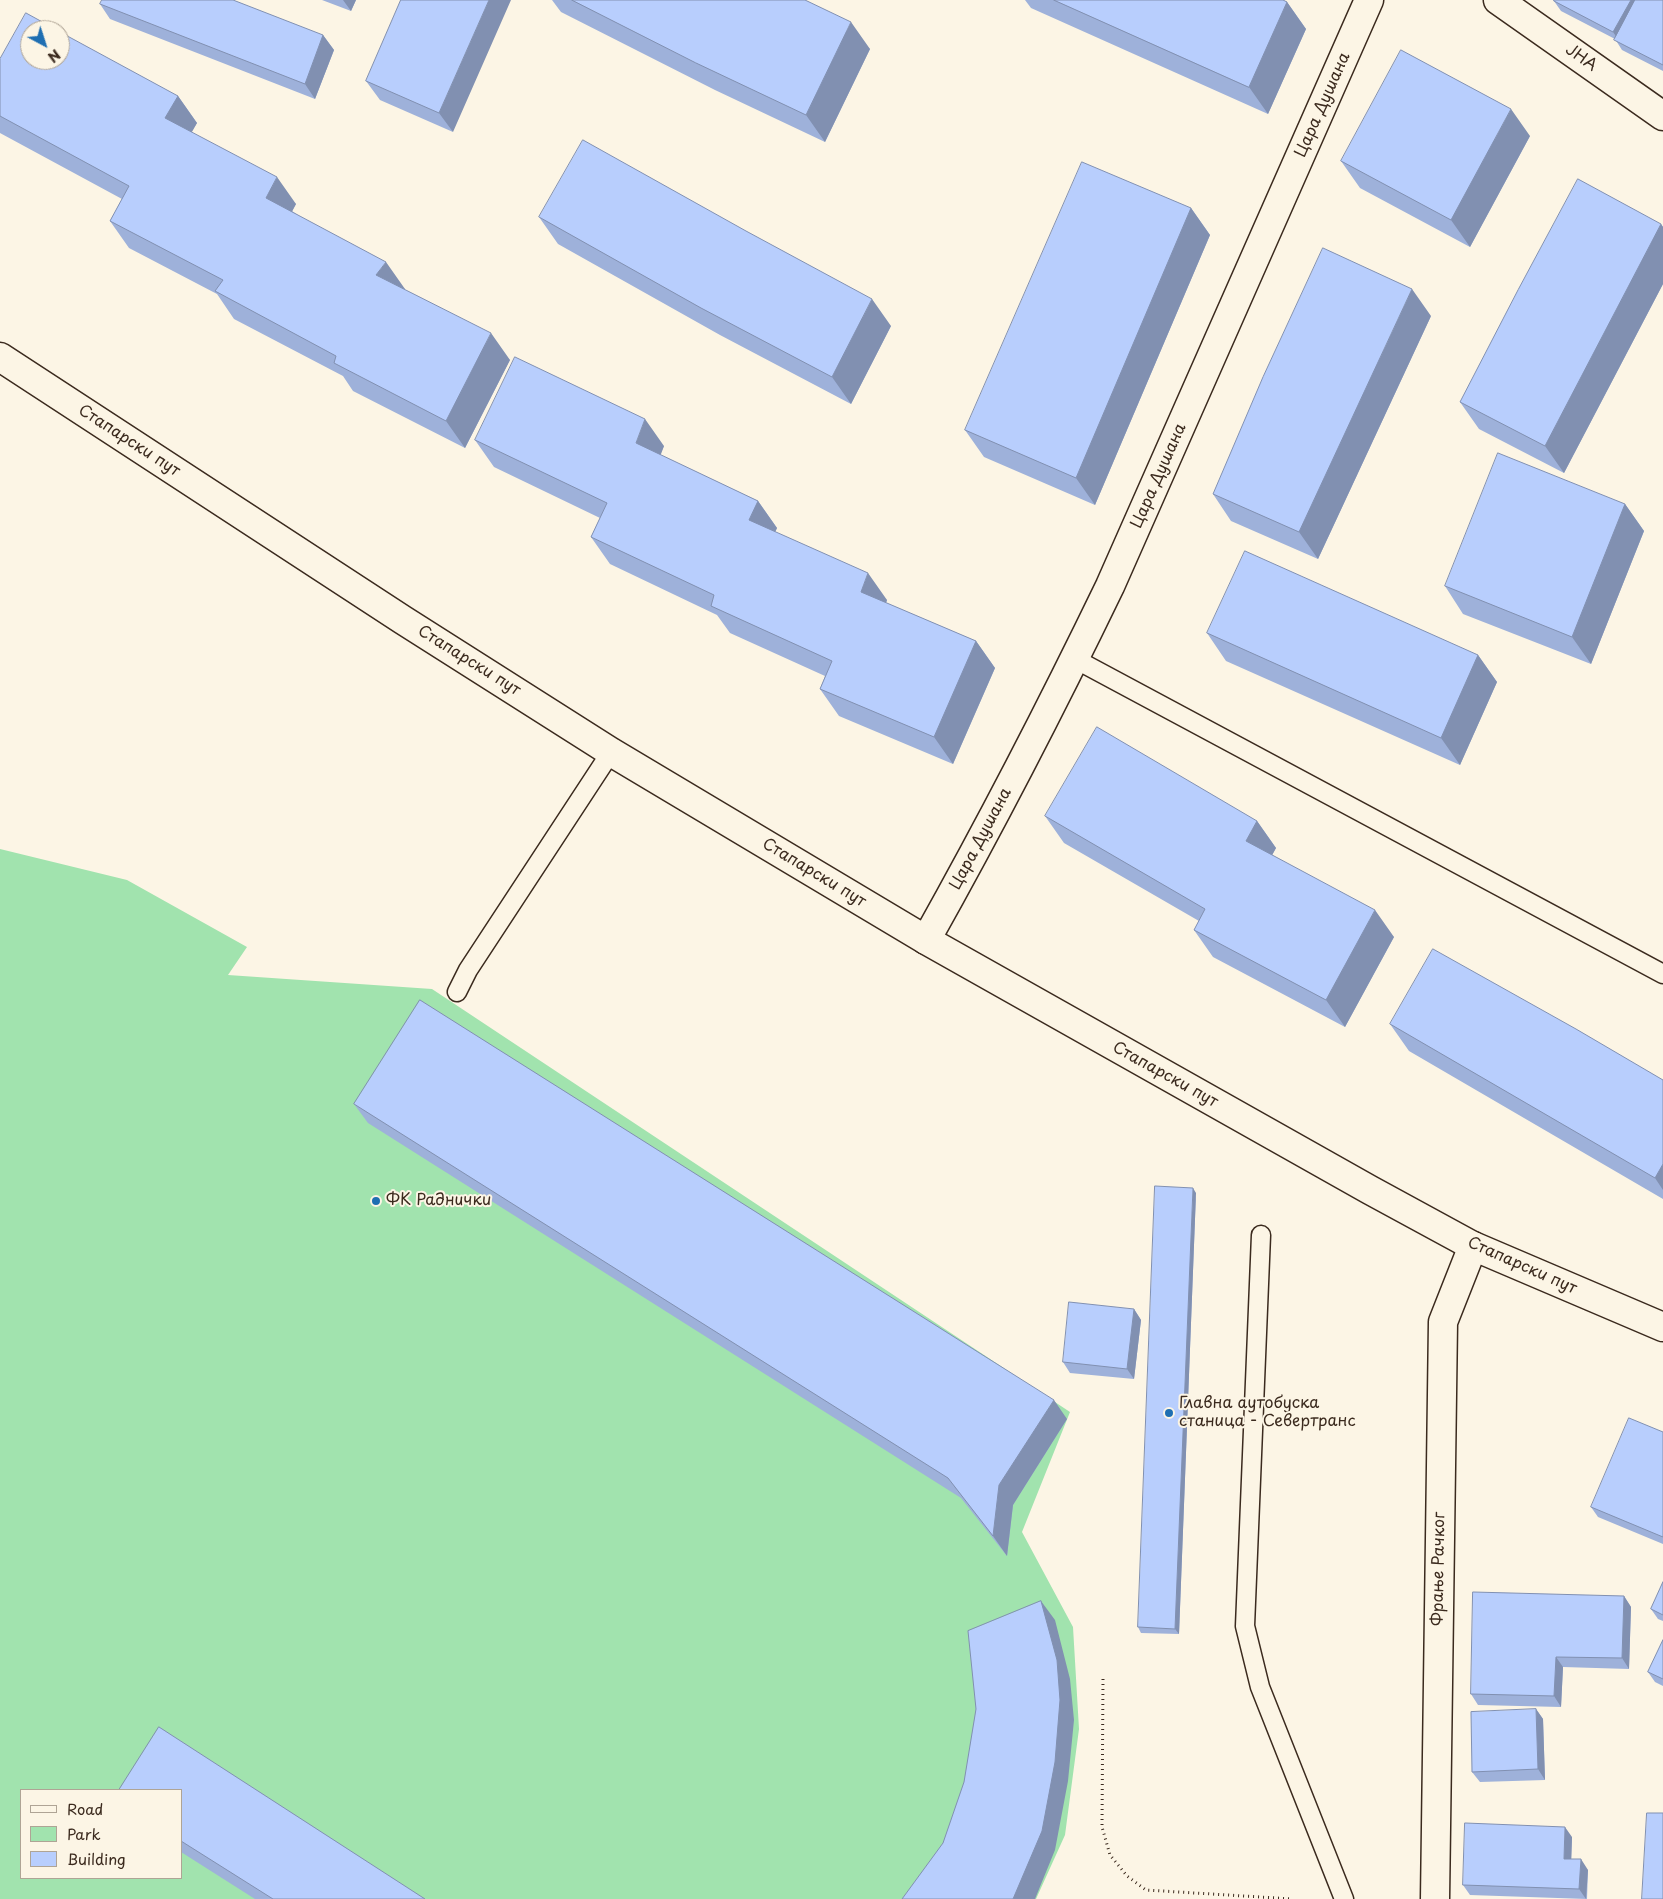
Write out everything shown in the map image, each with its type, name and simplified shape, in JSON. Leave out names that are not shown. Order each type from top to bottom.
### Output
[{"type":"main road","name":"Цара Душана","points":[[926,940],[963,874],[1075,659],[1110,586],[1369,0]]},
{"type":"main road","name":"ЈНА","points":[[1498,0],[1663,116]]},
{"type":"main road","name":"Стапарски пут","points":[[0,357],[403,620],[611,752],[926,940],[1473,1246],[1663,1327]]},
{"type":"main road","name":"Фрање Рачког","points":[[1435,1899],[1443,1322],[1473,1246]]},
{"type":"lane","points":[[1075,659],[1663,974]]},
{"type":"lane","points":[[457,992],[468,970],[611,752]]},
{"type":"lane","points":[[1261,1235],[1245,1626],[1260,1687],[1344,1899]]},
{"type":"path","points":[[1103,1679],[1102,1827],[1110,1856],[1127,1876],[1146,1890],[1293,1899]]},
{"type":"green space","name":"ФК Раднички","points":[[0,849],[127,880],[247,947],[228,975],[432,989],[1070,1412],[1022,1532],[1073,1627],[1079,1729],[1065,1835],[1036,1899],[0,1899]]},
{"type":"building","points":[[102,0],[233,0],[323,35],[305,84],[100,4]]},
{"type":"building","points":[[401,0],[489,0],[439,113],[366,81]]},
{"type":"building","points":[[572,0],[805,0],[851,22],[806,115],[696,63]]},
{"type":"building","points":[[1054,0],[1283,0],[1287,2],[1249,87]]},
{"type":"building","points":[[1554,0],[1631,0],[1613,32]]},
{"type":"building","points":[[1635,0],[1663,0],[1663,65],[1614,40]]},
{"type":"building","points":[[26,13],[39,20],[22,20]]},
{"type":"building","points":[[20,24],[20,70],[70,70],[70,37],[178,96],[165,118],[277,177],[266,198],[386,262],[376,275],[491,333],[446,421],[334,363],[336,356],[215,291],[223,280],[110,221],[129,186],[0,116],[0,59]]},
{"type":"building","points":[[1401,50],[1511,109],[1451,220],[1341,161]]},
{"type":"building","points":[[583,140],[872,299],[832,377],[701,308],[539,217]]},
{"type":"building","points":[[1082,162],[1191,208],[1076,478],[965,430]]},
{"type":"building","points":[[1578,179],[1661,224],[1545,446],[1460,402]]},
{"type":"building","points":[[1323,248],[1412,289],[1299,532],[1213,494],[1263,377]]},
{"type":"building","points":[[515,357],[645,419],[636,443],[758,501],[749,520],[868,573],[861,592],[976,641],[934,737],[820,689],[832,661],[711,606],[714,595],[591,537],[607,503],[475,440]]},
{"type":"building","points":[[1498,453],[1625,504],[1572,637],[1445,586]]},
{"type":"building","points":[[1245,551],[1478,655],[1441,738],[1207,633]]},
{"type":"building","points":[[1097,727],[1257,821],[1246,841],[1375,910],[1326,1000],[1194,930],[1205,909],[1045,816]]},
{"type":"building","points":[[1433,949],[1663,1080],[1663,1164],[1655,1178],[1390,1024]]},
{"type":"building","points":[[420,1000],[1054,1400],[999,1485],[993,1536],[948,1478],[354,1104]]},
{"type":"building","name":"Главна аутобуска станица - Севертранс","points":[[1155,1186],[1193,1188],[1175,1629],[1138,1627]]},
{"type":"building","points":[[1069,1302],[1134,1309],[1127,1369],[1063,1362]]},
{"type":"building","points":[[1629,1418],[1663,1432],[1663,1537],[1591,1507]]},
{"type":"building","points":[[1663,1582],[1663,1615],[1651,1609]]},
{"type":"building","points":[[1473,1592],[1624,1596],[1622,1658],[1556,1657],[1554,1696],[1471,1694]]},
{"type":"building","points":[[1041,1601],[1057,1660],[1060,1700],[1055,1762],[1042,1831],[1013,1899],[902,1899],[943,1843],[964,1782],[976,1709],[968,1631]]},
{"type":"building","points":[[1663,1640],[1663,1679],[1648,1672]]},
{"type":"building","points":[[1536,1709],[1538,1769],[1472,1772],[1471,1712]]},
{"type":"building","points":[[159,1727],[425,1899],[273,1899],[182,1842],[182,1789],[120,1789]]},
{"type":"building","points":[[1647,1813],[1663,1813],[1663,1899],[1642,1899]]},
{"type":"building","points":[[1465,1823],[1565,1827],[1564,1859],[1581,1859],[1579,1889],[1463,1885]]},
{"type":"place","name":"ФК Раднички","points":[[376,1201]]},
{"type":"place","name":"Главна аутобуска станица - Севертранс","points":[[1169,1413]]}]
